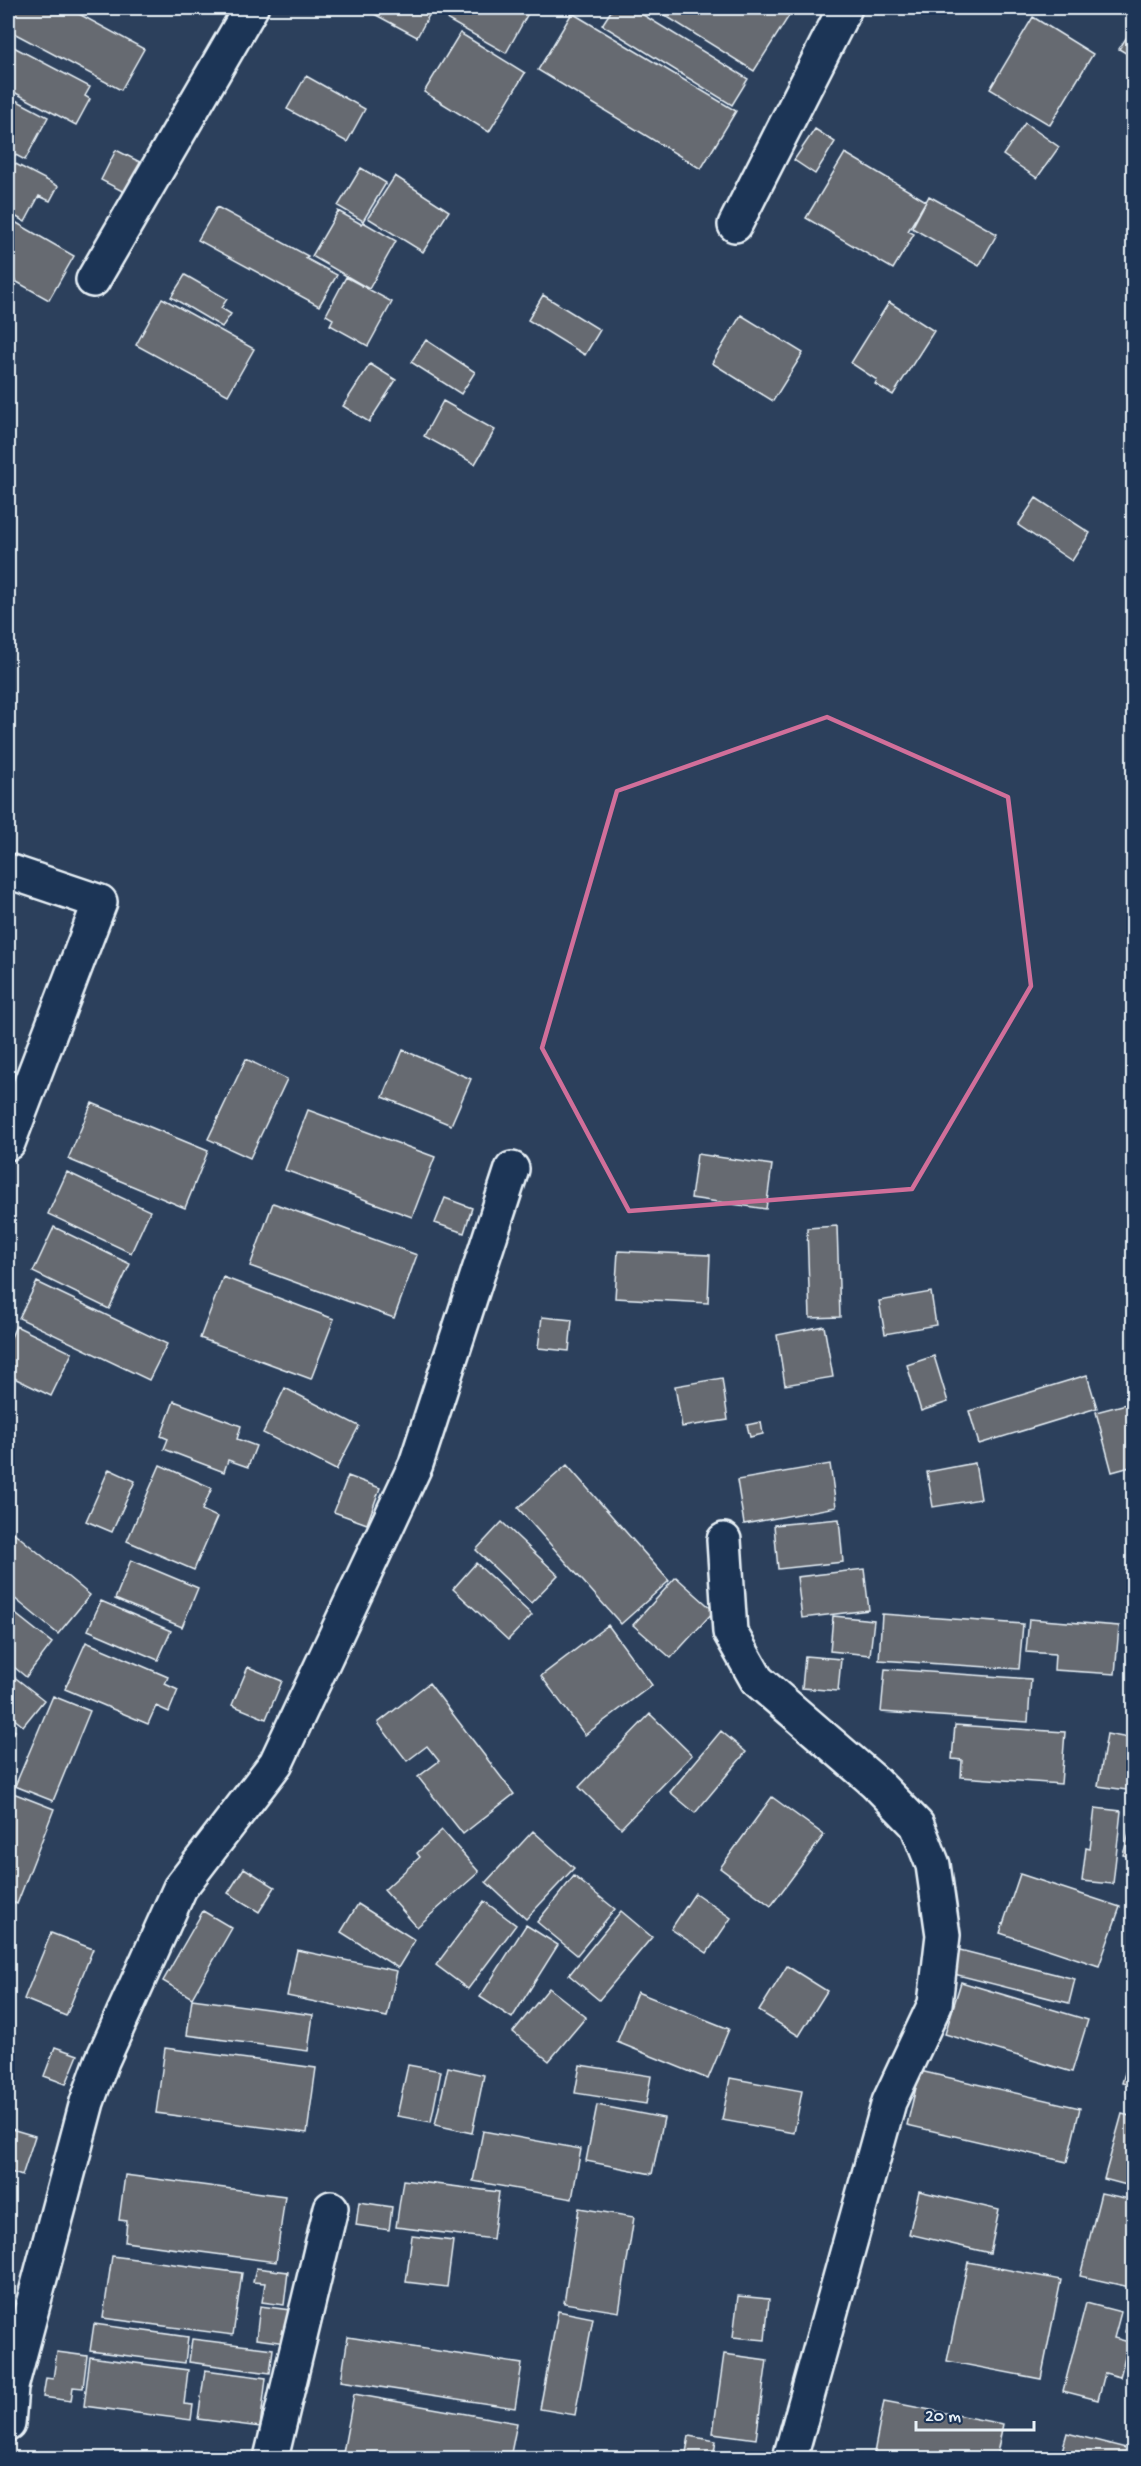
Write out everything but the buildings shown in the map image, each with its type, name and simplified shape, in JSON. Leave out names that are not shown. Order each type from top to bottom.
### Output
[{"type":"street","points":[[93,280],[251,8]]},
{"type":"street","points":[[735,225],[845,8]]},
{"type":"street","points":[[8,871],[100,902],[8,1143]]},
{"type":"street","points":[[8,2424],[11,2387],[87,2102],[102,2061],[180,1888],[276,1763],[416,1464],[513,1169]]},
{"type":"street","points":[[724,1540],[730,1632],[757,1680],[875,1782],[916,1825],[933,1865],[943,1935],[935,2004],[889,2102],[790,2458]]},
{"type":"street","points":[[271,2458],[331,2208]]},
{"type":"highlighted area","points":[[827,717],[1008,797],[1031,986],[912,1189],[629,1211],[542,1048],[617,791]]}]
